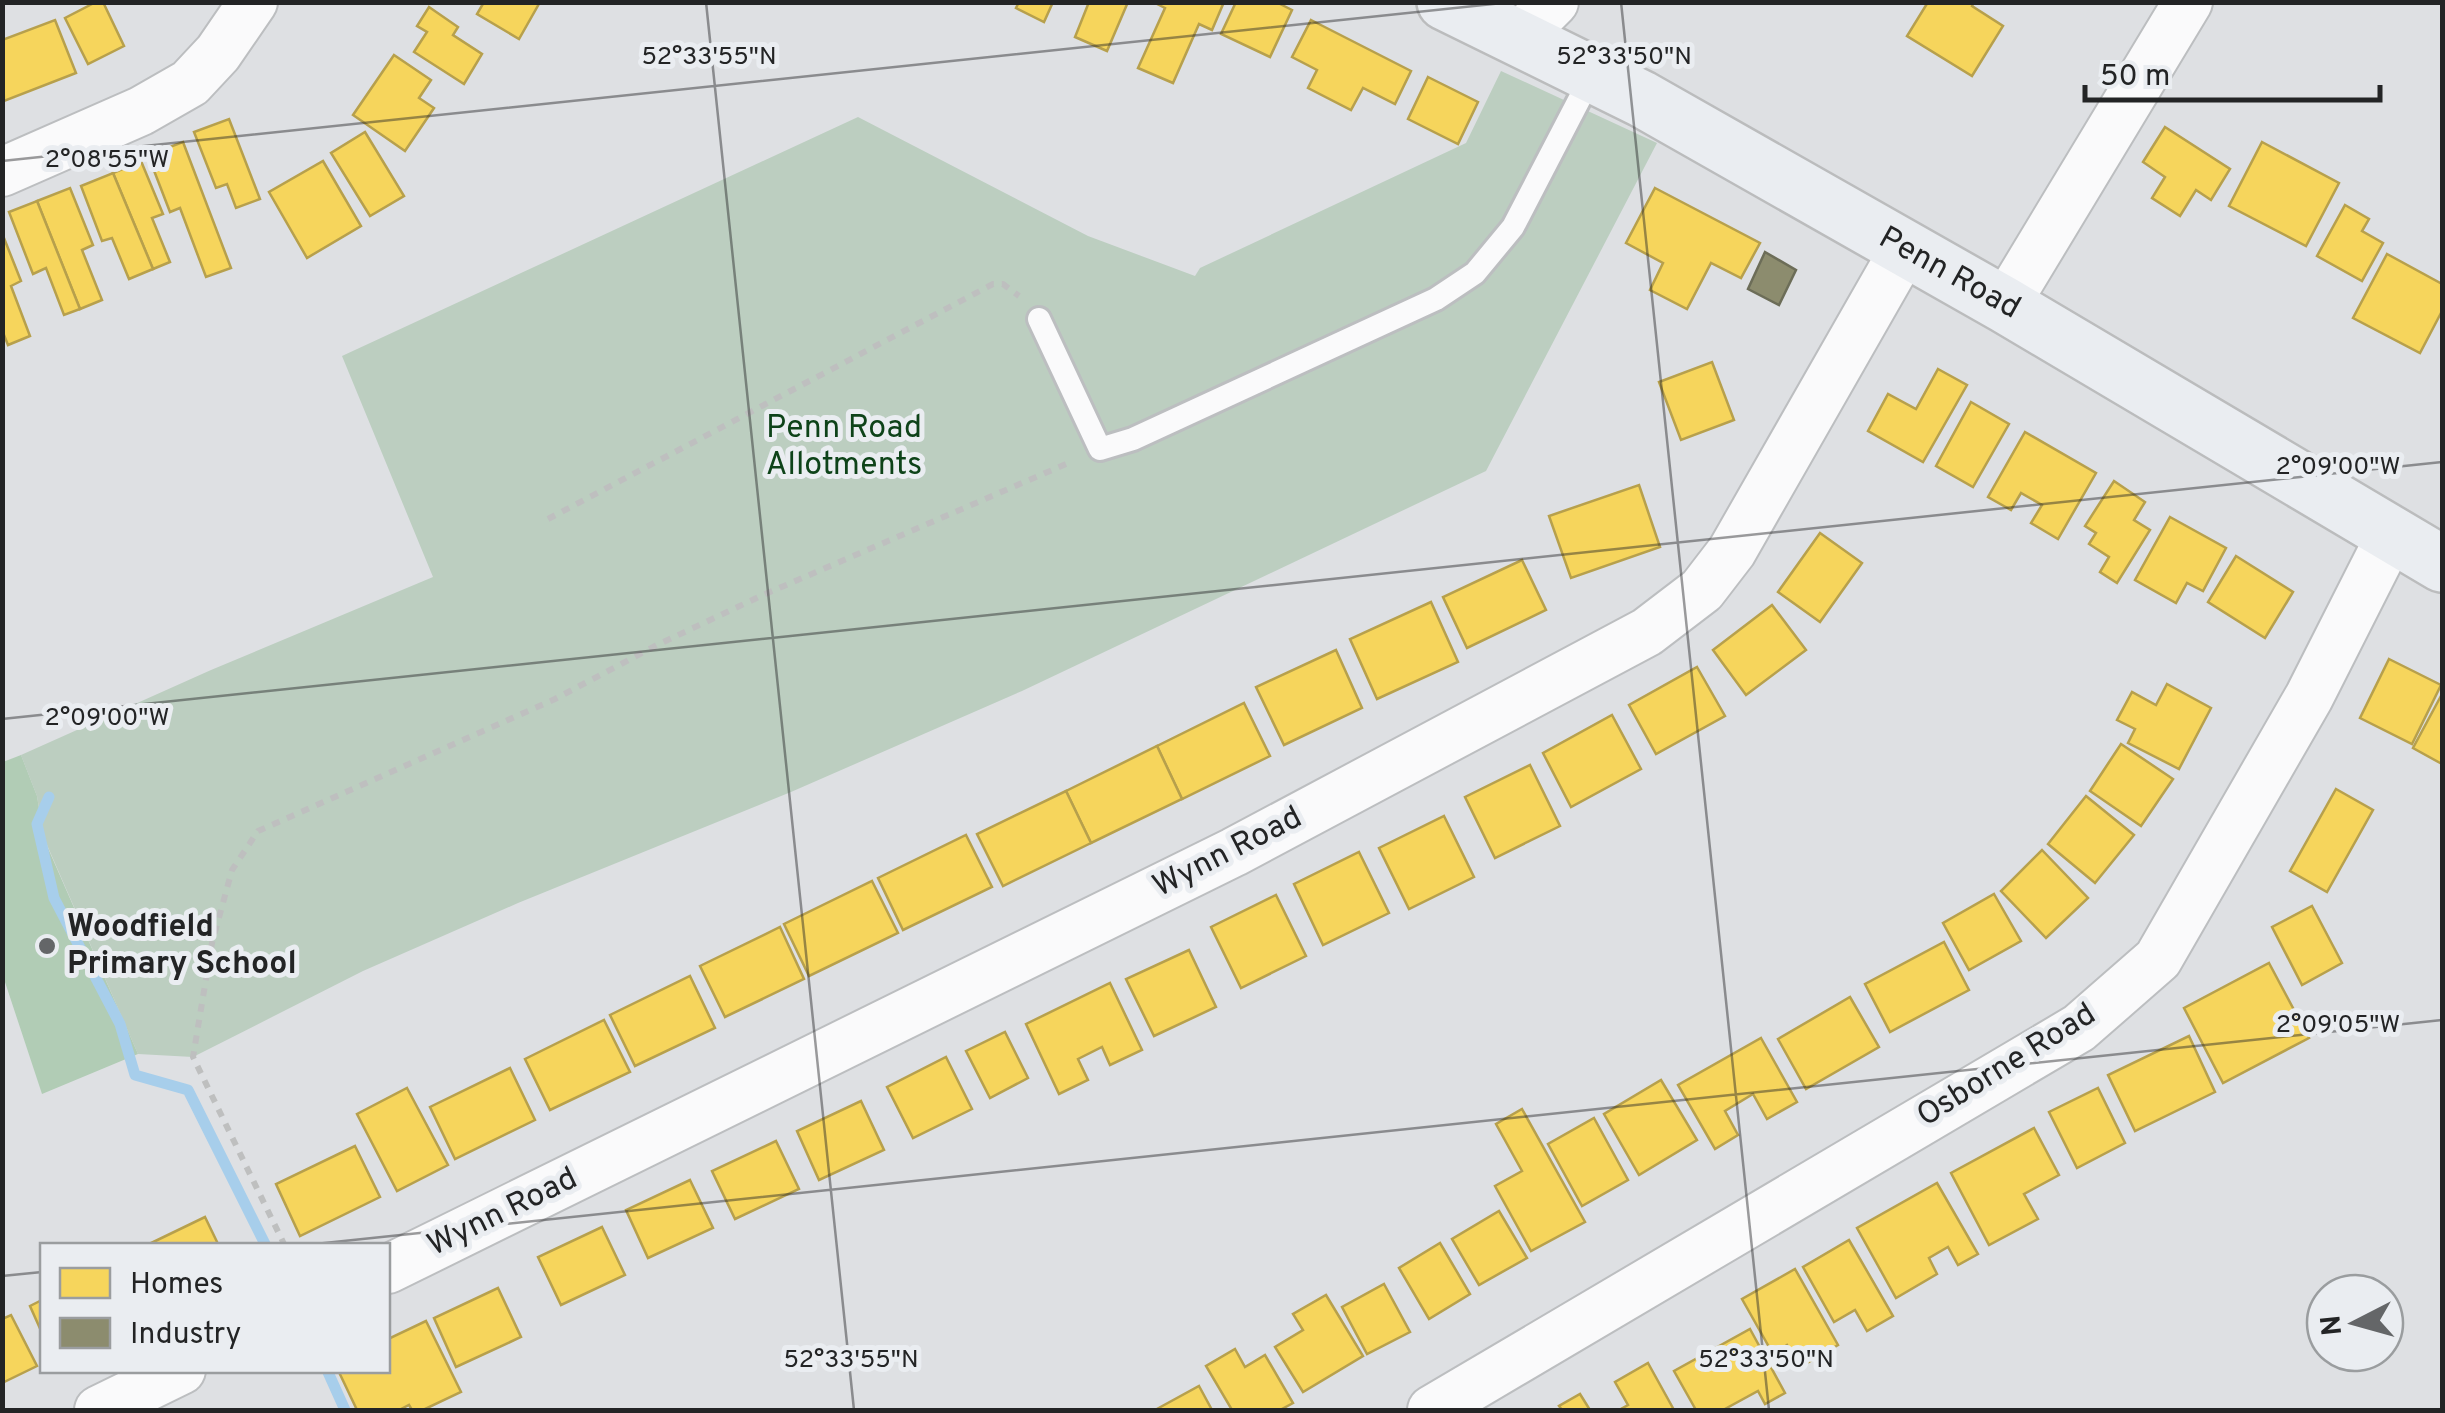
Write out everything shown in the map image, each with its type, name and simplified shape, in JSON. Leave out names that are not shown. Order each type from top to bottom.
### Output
[{"type":"highway","name":"Penn Road","points":[[1445,2],[1536,20],[1592,75],[1642,99],[2005,305],[2442,564]]},
{"type":"street","points":[[2,172],[141,111],[190,83],[218,53],[253,2]]},
{"type":"street","points":[[2005,305],[2188,2]]},
{"type":"street","name":"Wynn Road","points":[[390,1269],[1234,852],[1646,632],[1702,590],[1732,552],[1904,250]]},
{"type":"street","name":"Osborne Road","points":[[1432,1410],[2079,1028],[2158,960],[2309,697],[2392,535]]},
{"type":"street","points":[[99,1410],[175,1373]]},
{"type":"lane","points":[[1039,319],[1100,449],[1133,439],[1436,299],[1474,273],[1513,227],[1592,75]]},
{"type":"path","points":[[548,519],[993,284],[1014,290],[1039,319]]},
{"type":"path","points":[[285,1243],[193,1057],[209,958],[232,870],[258,831],[556,699],[655,646],[763,596],[1100,449]]},
{"type":"green space","name":"Penn Road Allotments","points":[[1501,71],[1657,143],[1486,471],[1022,691],[363,971],[193,1057],[138,1054],[44,838],[37,796],[21,755],[433,577],[342,356],[858,117],[1088,236],[1195,276],[1200,268],[1466,143]]},
{"type":"green space","name":"Woodfield Primary School","points":[[21,755],[37,796],[44,839],[138,1054],[42,1094],[3,976],[3,762]]},
{"type":"building: Homes","points":[[103,2],[124,46],[88,64],[65,18]]},
{"type":"building: Homes","points":[[484,2],[540,2],[519,39],[477,14]]},
{"type":"building: Homes","points":[[1019,2],[1053,2],[1044,22],[1016,8]]},
{"type":"building: Homes","points":[[1089,2],[1128,2],[1107,51],[1075,37]]},
{"type":"building: Homes","points":[[1153,2],[1224,2],[1212,30],[1199,24],[1173,83],[1138,68],[1165,8]]},
{"type":"building: Homes","points":[[1236,2],[1276,2],[1292,10],[1270,57],[1221,34]]},
{"type":"building: Homes","points":[[1928,2],[1974,2],[1972,6],[2003,26],[1972,76],[1907,36]]},
{"type":"building: Homes","points":[[429,7],[458,27],[453,35],[482,54],[464,84],[414,52],[427,32],[417,26]]},
{"type":"building: Homes","points":[[55,20],[76,73],[4,101],[2,40]]},
{"type":"building: Homes","points":[[1311,20],[1411,71],[1395,104],[1363,88],[1351,110],[1308,88],[1317,70],[1292,57]]},
{"type":"building: Homes","points":[[394,55],[431,80],[419,98],[434,108],[405,151],[353,115]]},
{"type":"building: Homes","points":[[1428,77],[1478,102],[1458,144],[1408,119]]},
{"type":"building: Homes","points":[[229,119],[260,199],[236,208],[227,184],[216,188],[194,132]]},
{"type":"building: Homes","points":[[2165,127],[2230,169],[2211,200],[2196,190],[2180,216],[2152,198],[2165,177],[2143,162]]},
{"type":"building: Homes","points":[[365,132],[404,196],[370,216],[331,153]]},
{"type":"building: Homes","points":[[183,142],[231,268],[206,277],[180,208],[170,212],[148,155]]},
{"type":"building: Homes","points":[[2262,142],[2339,183],[2306,246],[2229,206]]},
{"type":"building: Homes","points":[[141,161],[163,214],[152,218],[170,262],[153,269],[113,173]]},
{"type":"building: Homes","points":[[323,161],[361,226],[307,258],[269,192]]},
{"type":"building: Homes","points":[[113,173],[153,269],[129,279],[112,238],[102,241],[81,186]]},
{"type":"building: Homes","points":[[70,188],[93,245],[82,250],[102,300],[80,309],[37,201]]},
{"type":"building: Homes","points":[[1655,188],[1760,243],[1741,278],[1711,263],[1687,309],[1650,290],[1663,263],[1626,243]]},
{"type":"building: Homes","points":[[37,201],[80,309],[64,315],[46,268],[33,274],[9,212]]},
{"type":"building: Homes","points":[[2345,205],[2369,219],[2362,231],[2383,243],[2362,281],[2317,256]]},
{"type":"building: Homes","points":[[2,233],[21,281],[11,286],[30,336],[8,345],[2,330]]},
{"type":"building: Homes","points":[[2387,254],[2442,284],[2442,311],[2420,353],[2353,318]]},
{"type":"building: Homes","points":[[1712,362],[1734,420],[1681,440],[1659,382]]},
{"type":"building: Homes","points":[[1938,369],[1967,385],[1923,462],[1868,431],[1888,394],[1916,409]]},
{"type":"building: Homes","points":[[1971,402],[2009,424],[1973,487],[1936,466]]},
{"type":"building: Homes","points":[[2025,432],[2096,473],[2058,539],[2031,523],[2042,505],[2021,493],[2011,510],[1988,497]]},
{"type":"building: Homes","points":[[2114,481],[2145,502],[2134,520],[2150,530],[2117,583],[2100,572],[2109,557],[2089,544],[2096,533],[2085,526]]},
{"type":"building: Homes","points":[[1639,485],[1660,547],[1571,578],[1549,516]]},
{"type":"building: Homes","points":[[2170,517],[2226,548],[2203,591],[2187,583],[2176,603],[2135,580]]},
{"type":"building: Homes","points":[[1820,533],[1862,563],[1820,622],[1778,592]]},
{"type":"building: Homes","points":[[2236,556],[2293,592],[2265,638],[2208,602]]},
{"type":"building: Homes","points":[[1522,560],[1546,610],[1467,648],[1443,597]]},
{"type":"building: Homes","points":[[1431,602],[1458,662],[1377,699],[1350,639]]},
{"type":"building: Homes","points":[[1772,605],[1806,650],[1746,695],[1713,650]]},
{"type":"building: Homes","points":[[1336,650],[1362,708],[1284,745],[1256,687]]},
{"type":"building: Homes","points":[[2389,659],[2441,685],[2412,744],[2360,718]]},
{"type":"building: Homes","points":[[1697,667],[1725,716],[1656,754],[1629,705]]},
{"type":"building: Homes","points":[[2167,684],[2211,708],[2179,769],[2128,743],[2135,729],[2117,720],[2132,692],[2156,705]]},
{"type":"building: Homes","points":[[2442,694],[2442,764],[2413,748]]},
{"type":"building: Homes","points":[[1244,703],[1270,756],[1182,799],[1157,746]]},
{"type":"building: Homes","points":[[1612,715],[1641,769],[1571,807],[1543,753]]},
{"type":"building: Homes","points":[[2121,744],[2173,779],[2141,826],[2090,791]]},
{"type":"building: Homes","points":[[1157,746],[1182,799],[1091,843],[1066,791]]},
{"type":"building: Homes","points":[[1530,765],[1560,826],[1495,858],[1465,797]]},
{"type":"building: Homes","points":[[2336,789],[2373,810],[2327,892],[2290,871]]},
{"type":"building: Homes","points":[[1066,791],[1091,843],[1003,886],[977,834]]},
{"type":"building: Homes","points":[[2086,796],[2134,835],[2095,883],[2048,844]]},
{"type":"building: Homes","points":[[1444,816],[1474,877],[1409,909],[1379,848]]},
{"type":"building: Homes","points":[[966,835],[992,887],[903,930],[878,878]]},
{"type":"building: Homes","points":[[2042,850],[2088,898],[2046,938],[2001,891]]},
{"type":"building: Homes","points":[[1359,852],[1389,913],[1323,945],[1294,884]]},
{"type":"building: Homes","points":[[872,881],[898,933],[809,976],[784,924]]},
{"type":"building: Homes","points":[[1994,894],[2021,941],[1969,970],[1943,923]]},
{"type":"building: Homes","points":[[1276,895],[1306,956],[1241,988],[1211,927]]},
{"type":"building: Homes","points":[[2312,906],[2342,963],[2302,985],[2272,927]]},
{"type":"building: Homes","points":[[780,927],[804,979],[725,1017],[700,966]]},
{"type":"building: Homes","points":[[1944,942],[1969,990],[1890,1032],[1865,984]]},
{"type":"building: Homes","points":[[1189,950],[1216,1007],[1154,1036],[1126,979]]},
{"type":"building: Homes","points":[[2269,963],[2309,1038],[2223,1083],[2184,1008]]},
{"type":"building: Homes","points":[[690,976],[715,1028],[635,1066],[610,1015]]},
{"type":"building: Homes","points":[[1110,983],[1142,1050],[1110,1065],[1102,1047],[1078,1059],[1088,1080],[1059,1094],[1026,1024]]},
{"type":"building: Homes","points":[[1850,997],[1879,1047],[1806,1089],[1778,1039]]},
{"type":"building: Homes","points":[[604,1020],[630,1072],[550,1110],[525,1059]]},
{"type":"building: Homes","points":[[1005,1032],[1028,1078],[990,1098],[966,1051]]},
{"type":"building: Homes","points":[[2189,1036],[2215,1092],[2135,1131],[2108,1075]]},
{"type":"building: Homes","points":[[1761,1038],[1797,1102],[1767,1119],[1753,1094],[1725,1111],[1738,1135],[1715,1149],[1678,1085]]},
{"type":"building: Homes","points":[[946,1057],[972,1109],[913,1138],[887,1087]]},
{"type":"building: Homes","points":[[510,1068],[535,1120],[455,1159],[430,1107]]},
{"type":"building: Homes","points":[[1661,1080],[1697,1140],[1639,1175],[1604,1114]]},
{"type":"building: Homes","points":[[407,1088],[448,1165],[397,1191],[357,1114]]},
{"type":"building: Homes","points":[[2098,1088],[2125,1143],[2077,1168],[2049,1112]]},
{"type":"building: Homes","points":[[861,1101],[884,1150],[819,1180],[797,1131]]},
{"type":"building: Homes","points":[[1522,1109],[1585,1222],[1531,1251],[1495,1186],[1522,1171],[1496,1124]]},
{"type":"building: Homes","points":[[1594,1118],[1628,1180],[1582,1206],[1548,1144]]},
{"type":"building: Homes","points":[[2034,1128],[2059,1175],[2024,1194],[2038,1219],[1989,1245],[1951,1173]]},
{"type":"building: Homes","points":[[776,1141],[799,1189],[735,1219],[712,1171]]},
{"type":"building: Homes","points":[[355,1146],[380,1197],[300,1236],[276,1184]]},
{"type":"building: Homes","points":[[690,1180],[713,1228],[648,1258],[626,1210]]},
{"type":"building: Homes","points":[[1937,1183],[1978,1254],[1958,1265],[1948,1247],[1929,1258],[1937,1274],[1896,1298],[1857,1228]]},
{"type":"building: Homes","points":[[1499,1211],[1527,1258],[1479,1285],[1452,1239]]},
{"type":"building: Homes","points":[[205,1217],[218,1243],[151,1243]]},
{"type":"building: Homes","points":[[602,1227],[625,1275],[561,1305],[538,1257]]},
{"type":"building: Homes","points":[[1849,1240],[1893,1316],[1867,1331],[1855,1310],[1834,1322],[1803,1267]]},
{"type":"building: Homes","points":[[1440,1243],[1470,1294],[1429,1319],[1399,1268]]},
{"type":"building: Homes","points":[[1795,1269],[1838,1345],[1800,1367],[1787,1345],[1773,1354],[1742,1299]]},
{"type":"building: Homes","points":[[1384,1284],[1410,1332],[1367,1354],[1342,1307]]},
{"type":"building: Homes","points":[[498,1288],[521,1337],[456,1367],[434,1318]]},
{"type":"building: Homes","points":[[1326,1295],[1363,1356],[1303,1392],[1275,1347],[1303,1330],[1293,1314]]},
{"type":"building: Homes","points":[[40,1301],[40,1328],[30,1306]]},
{"type":"building: Homes","points":[[11,1315],[37,1366],[2,1383],[2,1319]]},
{"type":"building: Homes","points":[[426,1321],[461,1392],[423,1410],[412,1410],[409,1405],[399,1410],[357,1410],[339,1373],[390,1373],[390,1338]]},
{"type":"building: Homes","points":[[1750,1329],[1785,1393],[1765,1404],[1758,1391],[1723,1410],[1696,1410],[1674,1371]]},
{"type":"building: Homes","points":[[1235,1349],[1245,1367],[1265,1355],[1293,1403],[1280,1410],[1232,1410],[1206,1366]]},
{"type":"building: Homes","points":[[1648,1363],[1674,1410],[1619,1410],[1628,1405],[1615,1382]]},
{"type":"building: Homes","points":[[1199,1386],[1212,1410],[1155,1410]]},
{"type":"building: Homes","points":[[1580,1394],[1590,1410],[1562,1410],[1559,1406]]},
{"type":"building: Industry","points":[[1765,252],[1796,270],[1779,305],[1748,289]]},
{"type":"waterway","points":[[49,797],[37,824],[54,898],[120,1024],[135,1075],[188,1090],[264,1243]]},
{"type":"waterway","points":[[328,1373],[345,1410]]},
{"type":"place","name":"Woodfield Primary School","points":[[47,946]]}]
